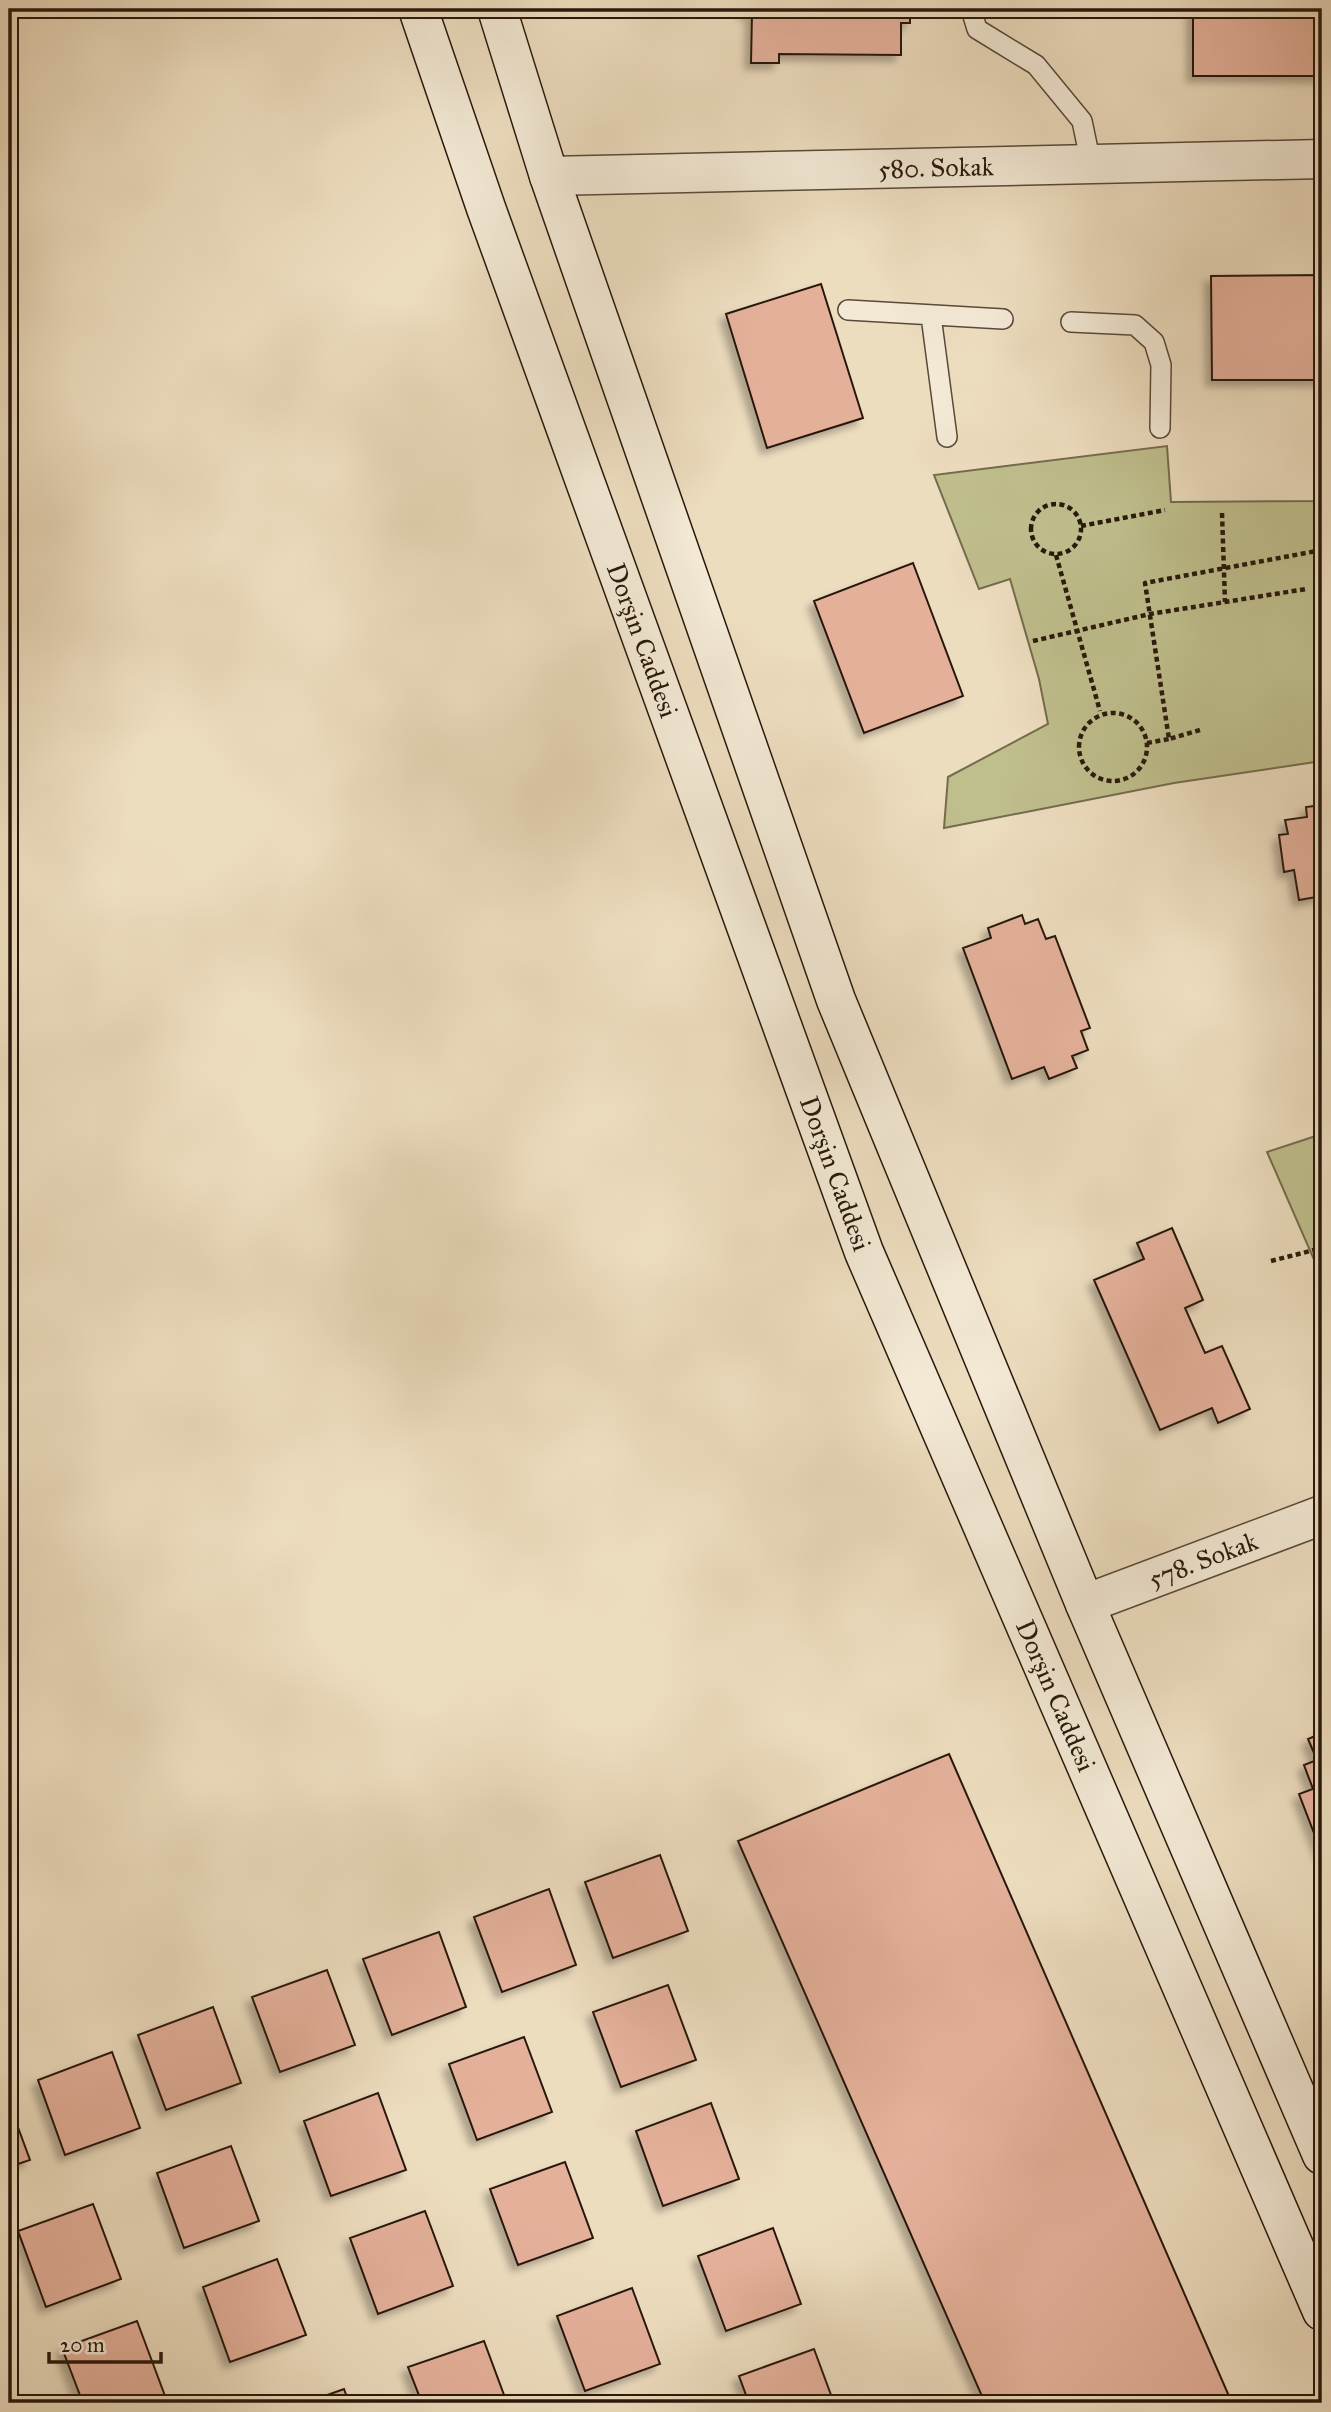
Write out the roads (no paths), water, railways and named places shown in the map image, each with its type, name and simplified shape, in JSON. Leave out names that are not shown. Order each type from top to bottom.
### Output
[{"type":"main road","name":"Dorşin Caddesi","points":[[418,9],[486,208],[864,1252],[1322,2311]]},
{"type":"main road","points":[[497,9],[549,176],[836,1000],[1085,1604],[1322,2155]]},
{"type":"main road","name":"580. Sokak","points":[[549,176],[1322,159]]},
{"type":"main road","name":"578. Sokak","points":[[1085,1604],[1322,1515]]},
{"type":"lane","points":[[971,9],[977,29],[1036,65],[1082,121],[1091,164]]},
{"type":"lane","points":[[848,310],[1003,319]]},
{"type":"lane","points":[[931,316],[947,437]]},
{"type":"lane","points":[[1071,322],[1135,325],[1154,342],[1161,365],[1160,428]]}]
